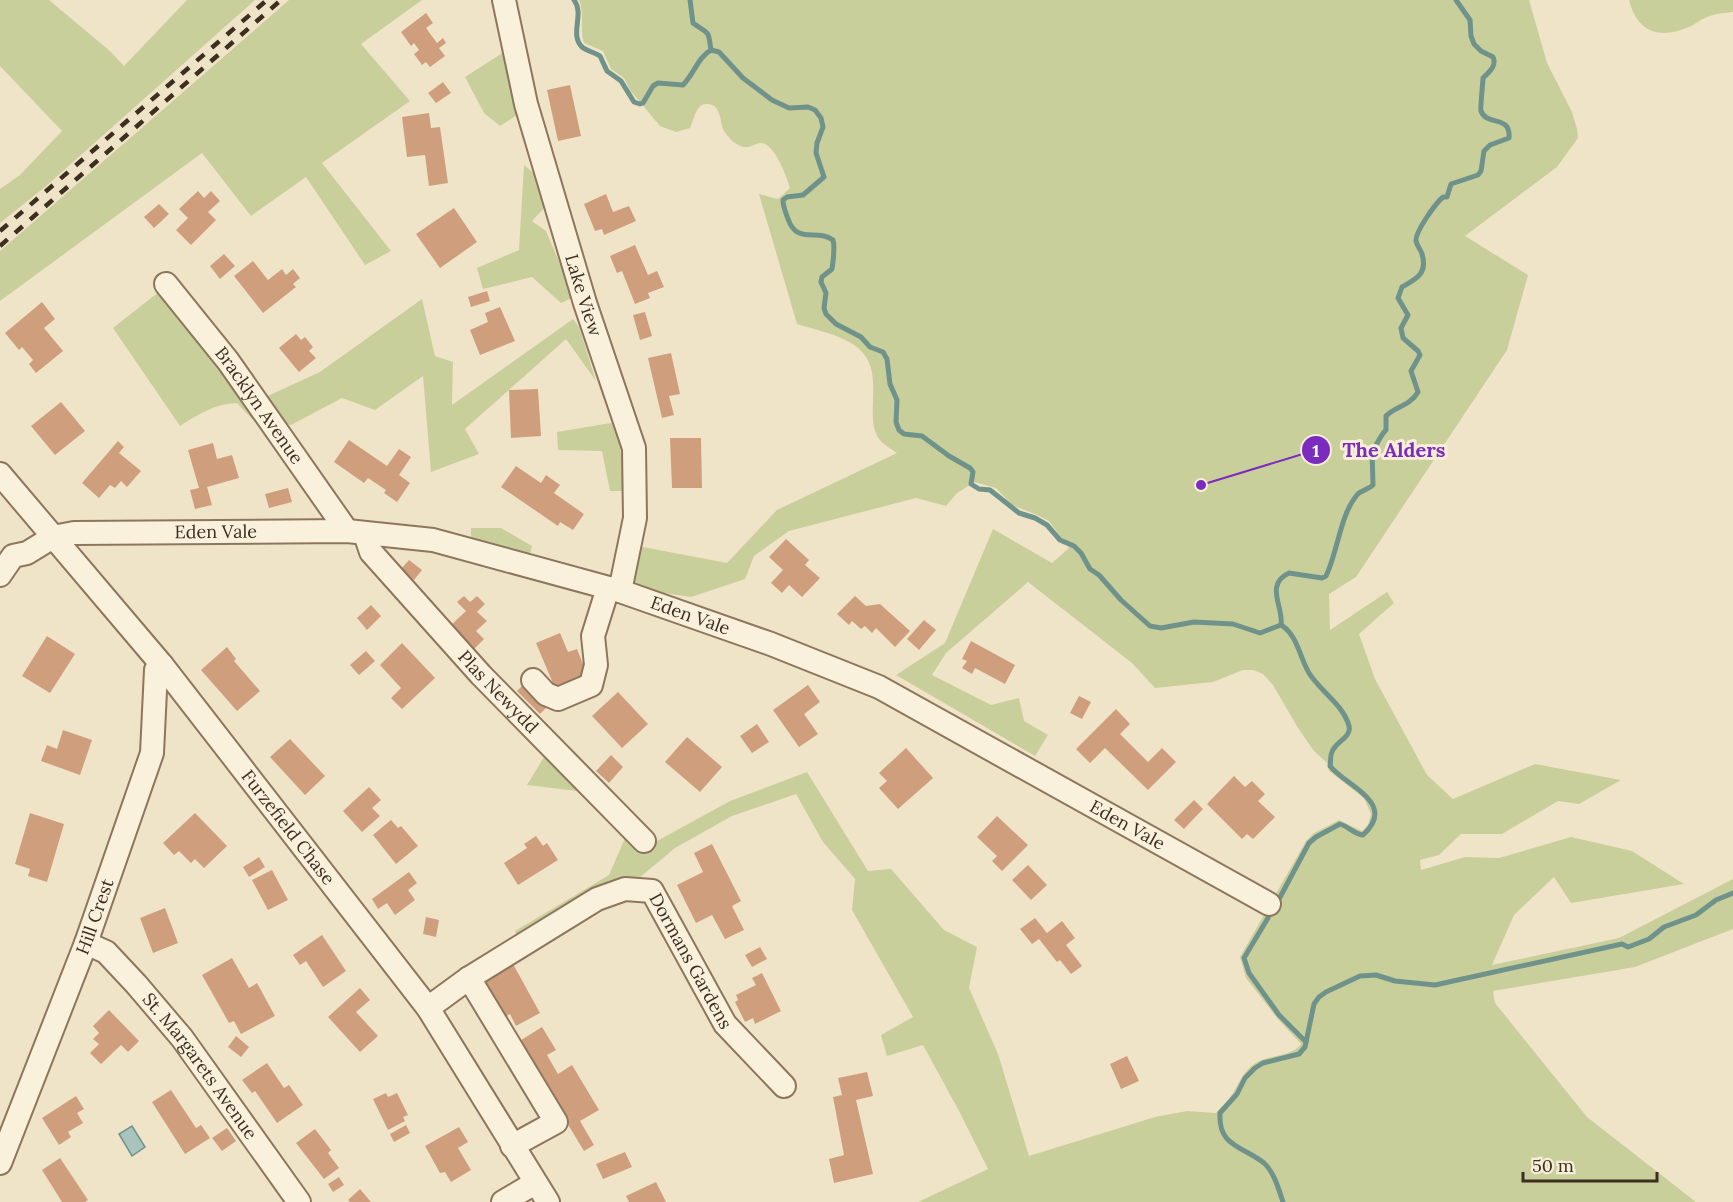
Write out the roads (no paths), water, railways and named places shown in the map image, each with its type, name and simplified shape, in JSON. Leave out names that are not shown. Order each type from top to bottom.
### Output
[{"type":"street","name":"Lake View","points":[[504,0],[526,104],[585,303],[634,448],[635,518],[614,590],[593,636],[596,665],[591,685],[558,699],[546,694],[533,680]]},
{"type":"street","name":"Bracklyn Avenue","points":[[166,284],[228,361],[356,532]]},
{"type":"street","name":"Furzefield Chase","points":[[0,474],[162,665],[428,1008],[548,1202]]},
{"type":"street","name":"Eden Vale","points":[[53,537],[74,533],[356,532],[433,540],[614,590],[771,645],[879,687],[1269,904]]},
{"type":"street","name":"Plas Newydd","points":[[356,532],[371,552],[481,675],[644,841]]},
{"type":"street","points":[[0,575],[13,556],[27,553],[53,537]]},
{"type":"street","name":"Hill Crest","points":[[0,1163],[86,943],[152,753],[156,670],[162,665]]},
{"type":"street","name":"Dormans Gardens","points":[[428,1008],[469,978],[597,899],[625,889],[652,891],[725,1024],[784,1086]]},
{"type":"street","name":"St. Margarets Avenue","points":[[86,943],[106,952],[182,1038],[299,1202]]},
{"type":"street","points":[[469,978],[556,1122],[512,1146]]},
{"type":"street","points":[[503,1202],[535,1183]]},
{"type":"water","points":[[132,1126],[145,1147],[132,1156],[119,1134]]},
{"type":"waterway","points":[[574,0],[578,11],[578,42],[582,47],[600,56],[607,71],[621,81],[634,102],[643,103],[653,86],[658,83],[683,85],[703,57],[711,50]]},
{"type":"waterway","points":[[690,0],[693,23],[707,33],[711,50]]},
{"type":"waterway","points":[[1281,625],[1276,590],[1278,584],[1289,573],[1322,578],[1326,576],[1351,503],[1359,493],[1373,485],[1372,451],[1386,430],[1386,416],[1407,403],[1418,392],[1411,371],[1420,355],[1403,338],[1401,328],[1408,315],[1398,298],[1402,287],[1420,275],[1422,271],[1423,261],[1416,241],[1419,231],[1435,206],[1443,197],[1447,197],[1451,184],[1478,175],[1481,171],[1484,151],[1490,145],[1509,138],[1509,131],[1503,123],[1488,119],[1481,111],[1483,78],[1492,69],[1494,60],[1474,44],[1470,20],[1456,0]]},
{"type":"waterway","points":[[711,50],[719,52],[743,78],[772,100],[789,108],[808,107],[815,110],[821,118],[823,127],[816,153],[824,177],[803,195],[787,197],[783,200],[784,208],[792,227],[797,232],[820,235],[833,240],[832,269],[822,277],[821,282],[826,293],[824,308],[826,314],[836,324],[861,337],[870,347],[883,352],[887,359],[890,384],[897,400],[896,422],[899,430],[904,434],[922,436],[970,468],[973,472],[971,484],[979,489],[990,490],[1019,513],[1047,525],[1060,540],[1074,546],[1090,569],[1099,575],[1121,600],[1150,626],[1161,628],[1194,622],[1233,624],[1260,633],[1281,625]]},
{"type":"waterway","points":[[1278,901],[1309,843],[1340,824],[1363,835],[1372,824],[1375,814],[1366,796],[1330,766],[1332,752],[1348,733],[1349,726],[1337,704],[1309,673],[1295,640],[1281,625]]},
{"type":"waterway","points":[[1283,1202],[1276,1181],[1268,1167],[1233,1144],[1223,1133],[1220,1113],[1255,1068],[1263,1063],[1299,1054],[1305,1047],[1314,1004],[1326,992],[1360,976],[1376,975],[1395,981],[1435,985],[1622,944],[1628,947],[1649,939],[1664,927],[1696,915],[1716,900],[1733,893]]},
{"type":"waterway","points":[[1268,918],[1244,958],[1249,973],[1279,1015],[1306,1042]]},
{"type":"railway","points":[[0,231],[267,0]]},
{"type":"railway","points":[[0,246],[281,0]]},
{"type":"place","name":"The Alders","points":[[1201,485]]}]
